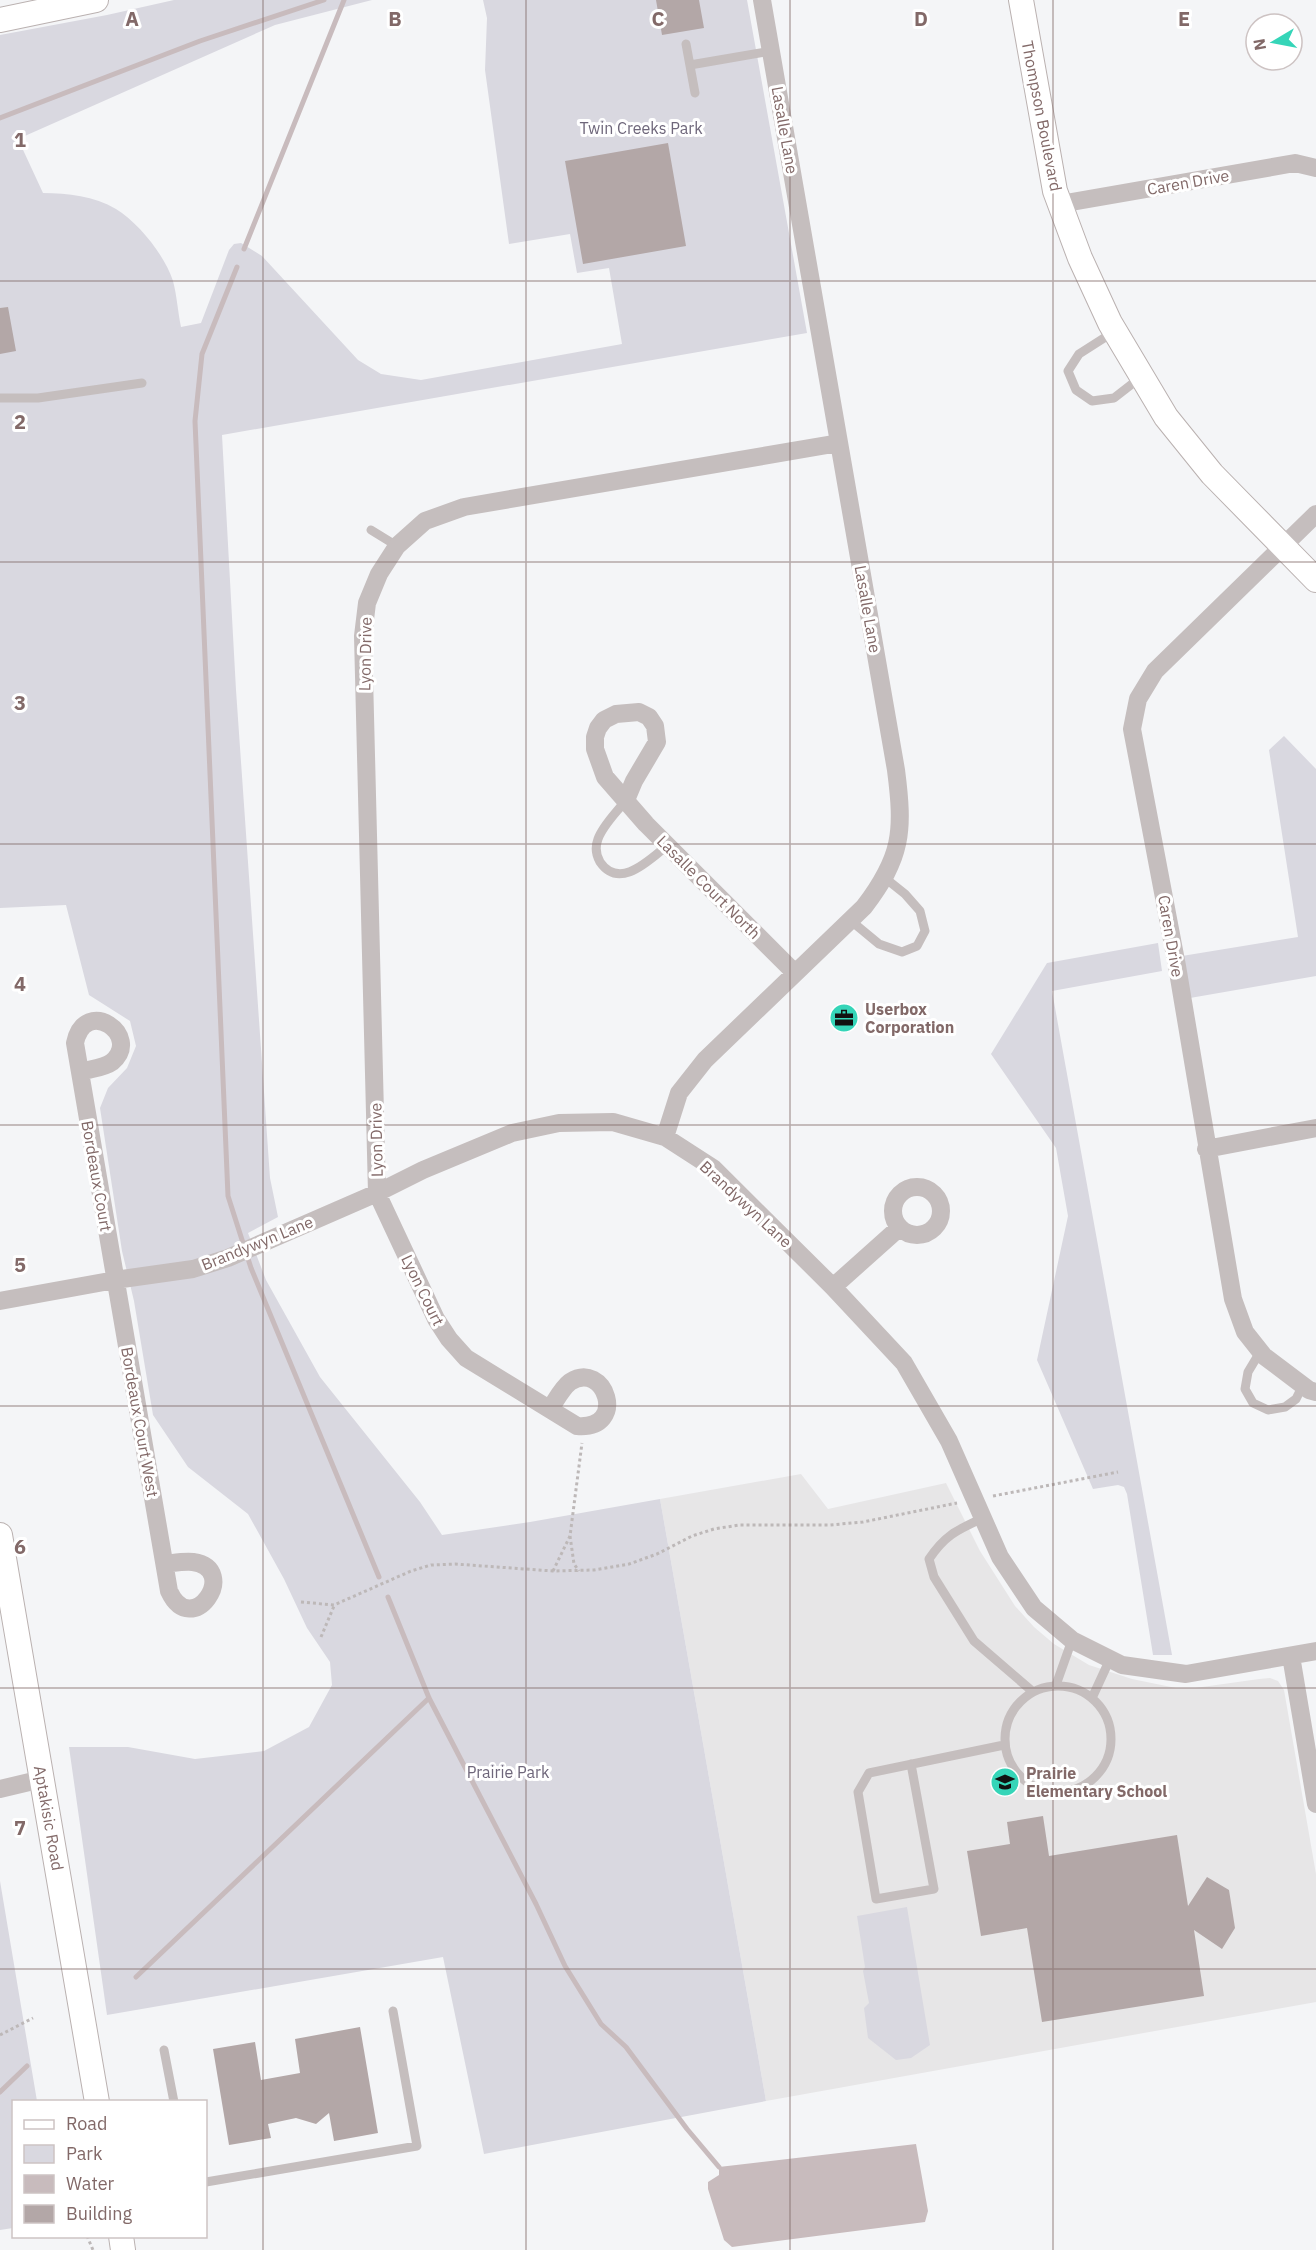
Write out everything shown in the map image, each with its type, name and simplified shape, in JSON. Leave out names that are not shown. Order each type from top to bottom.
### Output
[{"type":"main road","points":[[0,20],[96,0]]},
{"type":"main road","name":"Thompson Boulevard","points":[[1021,0],[1055,191],[1080,258],[1114,331],[1166,417],[1212,474],[1316,580]]},
{"type":"main road","name":"Aptakisic Road","points":[[0,1535],[98,2100]]},
{"type":"street","name":"Lasalle Lane","points":[[665,1137],[679,1094],[705,1060],[864,907],[885,878],[897,852],[902,812],[762,0]]},
{"type":"street","name":"Caren Drive","points":[[1060,204],[1295,163],[1316,168]]},
{"type":"street","name":"Lyon Drive","points":[[377,1193],[363,636],[367,603],[379,574],[397,546],[424,521],[464,507],[839,443]]},
{"type":"street","name":"Caren Drive","points":[[1310,1388],[1260,1352],[1245,1332],[1233,1299],[1176,966],[1132,729],[1138,699],[1155,671],[1316,514]]},
{"type":"street","name":"Lasalle Court North","points":[[626,800],[634,781],[657,742],[656,726],[648,717],[639,712],[616,714],[598,728],[595,737],[596,755],[601,770],[611,786],[794,972]]},
{"type":"street","name":"Bordeaux Court","points":[[80,1072],[115,1280]]},
{"type":"street","name":"Brandywyn Lane","points":[[0,1301],[115,1280],[193,1269],[228,1258],[377,1193],[423,1170],[513,1133],[559,1123],[613,1122],[665,1137],[713,1168],[833,1287],[904,1363],[949,1441],[1000,1557],[1034,1608],[1072,1640],[1122,1665],[1186,1674],[1316,1651]]},
{"type":"street","points":[[1206,1149],[1316,1128]]},
{"type":"street","name":"Lyon Court","points":[[377,1193],[436,1319],[449,1339],[466,1358],[577,1426],[584,1426]]},
{"type":"street","points":[[833,1287],[899,1228]]},
{"type":"street","name":"Bordeaux Court West","points":[[115,1280],[165,1564]]},
{"type":"street","points":[[550,1409],[571,1382],[579,1379],[594,1380],[606,1392],[608,1407],[600,1421],[584,1426]]},
{"type":"street","points":[[1291,1656],[1316,1804]]},
{"type":"street","points":[[0,1790],[42,1779]]},
{"type":"lane","points":[[686,44],[695,93]]},
{"type":"lane","points":[[690,65],[771,51]]},
{"type":"lane","points":[[1114,331],[1079,354],[1068,372],[1076,390],[1092,401],[1114,398],[1142,377]]},
{"type":"lane","points":[[0,398],[38,398],[142,383]]},
{"type":"lane","points":[[371,530],[397,546]]},
{"type":"lane","points":[[626,800],[598,841],[598,858],[604,866],[614,873],[630,873],[668,845]]},
{"type":"lane","points":[[850,920],[879,944],[902,952],[917,946],[925,931],[920,911],[905,894],[885,878]]},
{"type":"lane","points":[[1260,1352],[1248,1372],[1245,1389],[1253,1403],[1268,1410],[1286,1407],[1310,1388]]},
{"type":"lane","points":[[983,1518],[957,1530],[939,1543],[928,1559],[934,1577],[974,1641],[1032,1691]]},
{"type":"lane","points":[[1056,1685],[1072,1640]]},
{"type":"lane","points":[[1092,1698],[1110,1659]]},
{"type":"lane","points":[[1056,1685],[1081,1690],[1092,1698],[1104,1711],[1110,1727],[1111,1744],[1106,1761],[1097,1776],[1083,1786],[1067,1792],[1050,1792],[1033,1787],[1019,1777],[1009,1762],[1004,1745],[1005,1730],[1010,1714],[1020,1701],[1032,1691],[1056,1685]]},
{"type":"lane","points":[[911,1764],[934,1889],[876,1899],[858,1792],[869,1773],[911,1764],[1004,1745]]},
{"type":"lane","points":[[207,2182],[417,2146],[393,2011]]},
{"type":"lane","points":[[164,2050],[174,2100]]},
{"type":"path","points":[[579,1571],[574,1564],[570,1536],[584,1426]]},
{"type":"path","points":[[301,1602],[334,1605],[411,1570],[431,1565],[455,1564],[579,1571],[629,1564],[657,1554],[692,1536],[722,1528],[739,1525],[830,1525],[863,1522],[1118,1472]]},
{"type":"path","points":[[553,1571],[570,1536]]},
{"type":"path","points":[[321,1637],[334,1605]]},
{"type":"path","points":[[0,2035],[33,2018]]},
{"type":"shaded area","name":"Prairie Elementary School","points":[[801,1474],[828,1509],[946,1483],[980,1551],[1015,1606],[1054,1644],[1089,1665],[1132,1679],[1176,1688],[1195,1688],[1270,1678],[1278,1681],[1284,1690],[1316,1874],[1316,2002],[766,2101],[660,1499]]},
{"type":"green space","name":"Prairie Park","points":[[174,0],[372,0],[275,25],[18,139],[43,193],[71,195],[99,201],[125,215],[142,231],[158,251],[169,271],[173,281],[181,327],[201,323],[229,250],[234,244],[241,243],[262,256],[358,360],[381,374],[421,380],[622,344],[609,268],[577,273],[570,234],[509,244],[485,70],[487,18],[483,0],[747,0],[807,333],[222,435],[236,690],[270,1178],[278,1217],[248,1233],[266,1280],[320,1377],[420,1502],[442,1535],[660,1499],[766,2101],[484,2154],[443,1957],[107,2015],[69,1747],[128,1747],[195,1759],[264,1751],[309,1727],[332,1685],[330,1662],[307,1628],[284,1579],[248,1514],[188,1467],[153,1415],[134,1301],[122,1251],[100,1108],[108,1088],[127,1068],[136,1046],[130,1021],[89,995],[66,905],[0,908],[0,35]]},
{"type":"green space","points":[[1284,736],[1316,769],[1316,976],[1190,998],[1182,956],[1298,937],[1269,750]]},
{"type":"green space","points":[[1158,943],[1162,971],[1052,991],[1172,1655],[1153,1655],[1124,1487],[1118,1485],[1093,1489],[1037,1360],[1068,1216],[1056,1148],[991,1054],[1047,963]]},
{"type":"green space","points":[[0,1881],[37,2100],[12,2100],[12,2228],[0,2230]]},
{"type":"green space","points":[[907,1907],[930,2045],[911,2058],[896,2060],[868,2038],[864,2008],[869,2003],[857,1916]]},
{"type":"water","points":[[916,2144],[928,2211],[925,2222],[732,2247],[724,2240],[708,2189],[708,2182],[719,2175],[719,2167]]},
{"type":"building","points":[[656,0],[699,0],[704,28],[662,35]]},
{"type":"building","points":[[668,143],[686,246],[583,264],[565,161]]},
{"type":"building","points":[[8,307],[16,351],[0,354],[0,308]]},
{"type":"building","points":[[1043,1816],[1049,1856],[1177,1835],[1188,1906],[1207,1877],[1229,1890],[1235,1928],[1222,1949],[1194,1930],[1204,1996],[1042,2022],[1027,1928],[981,1936],[967,1851],[1010,1844],[1007,1822]]},
{"type":"building","points":[[360,2027],[378,2133],[334,2141],[329,2113],[316,2124],[296,2118],[268,2124],[271,2138],[229,2145],[213,2049],[255,2042],[261,2080],[300,2073],[295,2039]]},
{"type":"waterway","points":[[0,118],[200,41],[324,0]]},
{"type":"waterway","points":[[244,249],[344,0]]},
{"type":"waterway","points":[[237,267],[202,354],[195,421],[228,1196],[251,1268],[379,1577]]},
{"type":"waterway","points":[[388,1597],[429,1698],[536,1904],[565,1966],[601,2024],[626,2047],[687,2129],[719,2167]]},
{"type":"waterway","points":[[136,1977],[429,1698]]},
{"type":"waterway","points":[[0,2092],[27,2066]]},
{"type":"place","name":"Userbox Corporation","points":[[844,1018]]},
{"type":"place","name":"Prairie Elementary School","points":[[1005,1782]]},
{"type":"park label","name":"Twin Creeks Park","points":[[641,128]]}]
